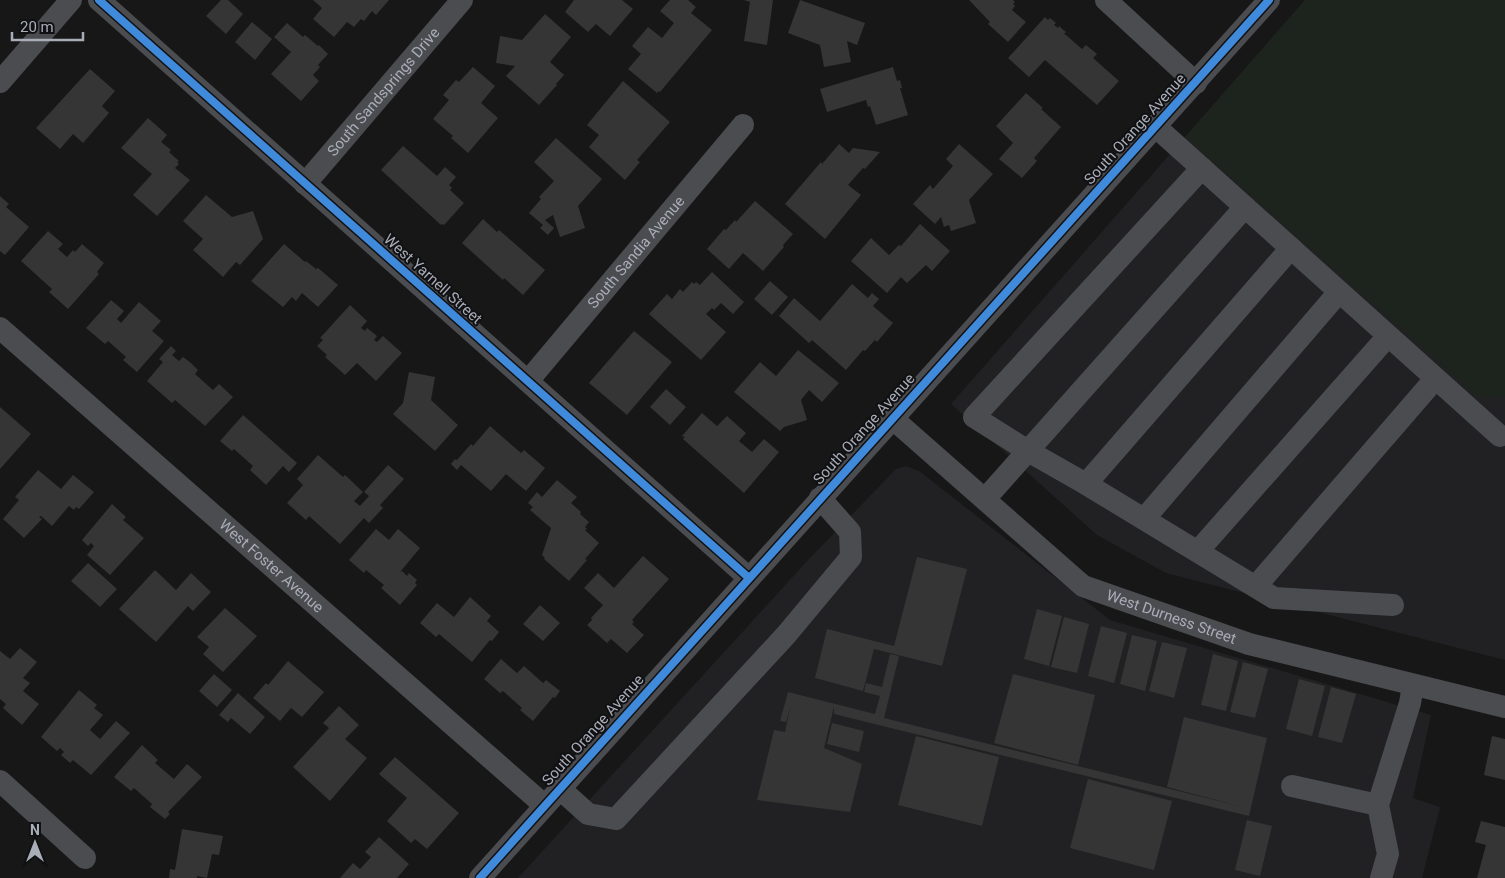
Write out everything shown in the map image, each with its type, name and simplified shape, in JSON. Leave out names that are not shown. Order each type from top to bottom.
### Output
[{"type":"street","points":[[0,82],[71,0]]},
{"type":"street","name":"West Yarnell Street","points":[[99,0],[749,578]]},
{"type":"street","name":"South Sandsprings Drive","points":[[305,184],[462,0]]},
{"type":"street","points":[[1106,0],[1196,83]]},
{"type":"street","name":"South Orange Avenue","points":[[480,878],[1269,0]]},
{"type":"street","name":"South Sandia Avenue","points":[[528,381],[743,125]]},
{"type":"street","points":[[1156,127],[1500,436]]},
{"type":"street","points":[[1202,168],[974,417],[1274,598],[1393,606]]},
{"type":"street","points":[[985,499],[1245,208]]},
{"type":"street","points":[[1086,484],[1291,248]]},
{"type":"street","points":[[1144,519],[1339,292]]},
{"type":"street","name":"West Foster Avenue","points":[[0,328],[544,805]]},
{"type":"street","points":[[1198,551],[1388,336]]},
{"type":"street","points":[[1256,586],[1435,379]]},
{"type":"street","name":"West Durness Street","points":[[892,418],[1084,586],[1249,644],[1505,707]]},
{"type":"street","points":[[559,788],[588,814],[616,819],[786,635],[851,557],[850,532],[820,498]]},
{"type":"street","points":[[1381,878],[1388,854],[1378,805],[1410,703],[1413,685]]},
{"type":"street","points":[[0,781],[85,858]]},
{"type":"street","points":[[1292,786],[1378,805]]},
{"type":"shaded area","points":[[1305,0],[1505,0],[1505,660],[1166,573],[1097,535],[951,404]]},
{"type":"shaded area","points":[[1305,0],[1505,0],[1505,397],[1478,397],[1185,137]]},
{"type":"shaded area","points":[[906,466],[919,471],[1110,620],[1431,715],[1413,798],[1440,807],[1422,878],[518,878],[809,559],[896,469]]},
{"type":"building","points":[[221,0],[228,0],[243,14],[226,34],[206,16]]},
{"type":"building","points":[[313,0],[389,0],[376,15],[372,11],[364,21],[361,19],[354,27],[347,22],[334,37],[313,19],[322,8]]},
{"type":"building","points":[[574,0],[622,0],[633,9],[610,36],[596,24],[588,32],[565,12]]},
{"type":"building","points":[[670,0],[688,0],[696,7],[691,13],[712,30],[660,92],[657,93],[628,69],[641,54],[632,46],[648,27],[662,38],[674,23],[660,11]]},
{"type":"building","points":[[744,0],[773,0],[767,45],[744,41],[750,2]]},
{"type":"building","points":[[800,0],[865,23],[857,45],[847,41],[851,62],[824,67],[820,45],[788,33]]},
{"type":"building","points":[[969,0],[1013,0],[1015,6],[1012,10],[1026,22],[1008,42],[988,24],[990,22]]},
{"type":"building","points":[[545,14],[571,37],[550,62],[564,75],[539,105],[506,76],[515,66],[496,63],[500,36],[522,40]]},
{"type":"building","points":[[1045,17],[1048,20],[1050,18],[1056,23],[1054,25],[1058,28],[1059,26],[1066,32],[1064,34],[1082,49],[1086,45],[1097,54],[1093,58],[1119,81],[1097,105],[1045,60],[1029,77],[1008,58]]},
{"type":"building","points":[[252,22],[272,39],[255,60],[235,42]]},
{"type":"building","points":[[287,23],[303,37],[305,35],[319,45],[328,54],[318,65],[320,67],[313,75],[319,81],[301,101],[271,74],[291,52],[274,37]]},
{"type":"building","points":[[473,67],[495,86],[481,103],[498,118],[468,153],[451,138],[453,136],[433,119],[449,100],[443,95],[456,80],[459,82]]},
{"type":"building","points":[[893,67],[897,81],[900,80],[902,88],[900,88],[908,115],[876,125],[866,100],[827,112],[820,89]]},
{"type":"building","points":[[90,69],[115,91],[102,106],[109,113],[83,143],[73,134],[60,149],[36,128]]},
{"type":"building","points":[[623,81],[670,122],[637,160],[640,162],[625,180],[589,147],[599,135],[587,125]]},
{"type":"building","points":[[1026,93],[1061,127],[1034,158],[1037,161],[1022,178],[999,159],[1013,143],[996,126]]},
{"type":"building","points":[[148,118],[167,135],[161,142],[171,150],[169,152],[179,161],[175,168],[190,180],[157,216],[133,195],[152,174],[121,148]]},
{"type":"building","points":[[556,138],[602,179],[578,206],[585,228],[560,237],[553,215],[545,220],[554,228],[548,235],[540,228],[543,225],[529,213],[541,199],[539,197],[554,181],[534,162]]},
{"type":"building","points":[[839,144],[849,153],[853,148],[880,152],[848,185],[861,195],[825,239],[785,204]]},
{"type":"building","points":[[959,144],[993,174],[969,200],[976,223],[951,231],[949,225],[944,227],[941,217],[935,224],[913,204],[930,185],[933,189],[953,166],[946,159]]},
{"type":"building","points":[[403,146],[437,176],[445,167],[456,177],[449,185],[452,188],[450,190],[464,203],[444,225],[441,225],[381,170]]},
{"type":"building","points":[[206,195],[232,217],[253,211],[263,239],[240,265],[236,262],[223,277],[193,250],[203,239],[183,221]]},
{"type":"building","points":[[0,196],[9,204],[6,207],[29,227],[5,255],[0,251]]},
{"type":"building","points":[[755,201],[793,234],[763,271],[743,253],[729,269],[707,249],[724,229],[726,230],[735,220],[736,222]]},
{"type":"building","points":[[483,219],[497,232],[499,230],[545,270],[523,295],[504,278],[503,280],[462,243]]},
{"type":"building","points":[[920,224],[950,251],[932,271],[926,265],[907,283],[901,277],[887,293],[851,261],[871,238],[889,255],[899,245],[901,246]]},
{"type":"building","points":[[48,231],[63,244],[58,249],[67,257],[82,244],[104,263],[97,272],[99,274],[68,309],[49,292],[52,289],[21,261]]},
{"type":"building","points":[[284,244],[305,262],[316,269],[318,268],[338,285],[318,307],[302,293],[296,301],[292,297],[283,307],[251,281]]},
{"type":"building","points":[[712,272],[744,302],[733,314],[721,303],[714,310],[712,308],[706,314],[726,332],[701,360],[649,314],[667,294],[672,299],[680,289],[683,292],[692,282],[700,285]]},
{"type":"building","points":[[770,281],[788,297],[772,315],[754,299]]},
{"type":"building","points":[[852,284],[868,298],[872,293],[879,299],[873,306],[893,323],[877,342],[875,340],[865,351],[863,350],[846,370],[812,340],[809,343],[779,316],[794,298],[820,321]]},
{"type":"building","points":[[111,300],[124,311],[117,319],[121,323],[139,302],[161,321],[152,331],[164,341],[137,372],[123,360],[126,357],[108,341],[105,344],[86,328]]},
{"type":"building","points":[[350,305],[367,321],[361,328],[365,331],[367,328],[377,336],[374,340],[377,342],[383,336],[402,353],[376,381],[357,363],[345,375],[325,357],[327,355],[317,346],[323,340],[320,338]]},
{"type":"building","points":[[634,331],[672,362],[627,415],[589,383]]},
{"type":"building","points":[[171,346],[176,351],[172,355],[179,361],[183,357],[191,363],[198,370],[195,374],[213,390],[219,384],[233,397],[205,426],[175,400],[172,403],[147,381],[163,362],[159,359]]},
{"type":"building","points":[[798,350],[839,383],[822,402],[809,390],[801,400],[807,420],[784,427],[780,431],[734,392],[760,362],[776,376]]},
{"type":"building","points":[[409,372],[435,377],[431,400],[458,425],[435,451],[393,414],[403,403]]},
{"type":"building","points":[[666,389],[686,407],[670,425],[650,407]]},
{"type":"building","points":[[0,407],[31,434],[0,469]]},
{"type":"building","points":[[702,413],[717,426],[727,416],[746,433],[739,441],[752,452],[764,439],[779,452],[744,493],[683,439],[685,437],[682,436]]},
{"type":"building","points":[[243,415],[297,463],[289,472],[283,466],[266,485],[250,470],[253,466],[234,449],[232,451],[220,441]]},
{"type":"building","points":[[490,426],[521,453],[524,450],[545,468],[526,491],[506,474],[491,491],[461,465],[457,470],[451,464],[471,444],[473,446]]},
{"type":"building","points":[[318,455],[343,477],[345,475],[363,492],[354,501],[360,506],[369,496],[364,492],[388,465],[404,479],[380,505],[383,508],[369,523],[364,518],[340,544],[309,516],[306,520],[287,503],[303,485],[297,479]]},
{"type":"building","points":[[38,470],[61,489],[73,475],[94,492],[79,509],[76,507],[74,510],[69,506],[52,526],[41,516],[39,517],[42,519],[24,538],[3,519],[19,500],[15,497]]},
{"type":"building","points":[[557,480],[577,497],[571,503],[589,522],[585,530],[599,543],[569,581],[544,559],[542,555],[551,528],[530,510],[533,507],[528,503],[537,492],[542,497]]},
{"type":"building","points":[[112,504],[126,517],[123,520],[144,538],[110,575],[87,555],[94,546],[91,543],[88,546],[82,540]]},
{"type":"building","points":[[376,529],[389,540],[398,529],[420,548],[400,572],[402,571],[407,576],[409,573],[417,580],[415,583],[417,585],[400,605],[381,588],[384,585],[366,570],[364,573],[349,560]]},
{"type":"building","points":[[643,556],[669,579],[632,620],[634,622],[632,624],[644,635],[627,653],[611,639],[607,643],[587,625],[603,605],[584,588],[598,573],[614,588]]},
{"type":"building","points":[[917,557],[967,569],[942,666],[874,649],[863,691],[815,678],[827,629],[894,646]]},
{"type":"building","points":[[88,563],[117,589],[100,607],[71,581]]},
{"type":"building","points":[[155,570],[176,590],[191,573],[211,592],[193,611],[188,606],[156,642],[119,609]]},
{"type":"building","points":[[470,597],[491,616],[487,621],[499,632],[472,662],[439,634],[436,637],[420,623],[437,603],[454,617]]},
{"type":"building","points":[[540,605],[560,623],[543,641],[523,624]]},
{"type":"building","points":[[225,608],[257,636],[223,672],[203,654],[209,647],[197,637]]},
{"type":"building","points":[[1037,609],[1062,616],[1049,666],[1024,659]]},
{"type":"building","points":[[1064,617],[1089,624],[1077,673],[1051,667]]},
{"type":"building","points":[[1101,626],[1127,633],[1114,683],[1088,676]]},
{"type":"building","points":[[1132,635],[1157,641],[1145,691],[1120,684]]},
{"type":"building","points":[[1162,642],[1187,648],[1174,698],[1149,691]]},
{"type":"building","points":[[20,648],[37,662],[23,678],[30,683],[23,691],[39,704],[22,725],[3,708],[6,704],[0,699],[0,651],[10,659]]},
{"type":"building","points":[[890,654],[899,656],[884,718],[1243,807],[1167,787],[1184,717],[1267,738],[1249,816],[834,714],[834,707],[824,748],[862,764],[850,812],[757,800],[774,730],[785,732],[790,708],[786,722],[780,721],[788,692],[875,714],[880,696],[864,692],[866,683],[882,687]]},
{"type":"building","points":[[1213,654],[1238,661],[1226,711],[1201,705]]},
{"type":"building","points":[[501,659],[517,673],[524,666],[543,683],[546,680],[560,691],[533,721],[503,691],[500,693],[484,679]]},
{"type":"building","points":[[288,661],[324,692],[302,717],[291,708],[280,721],[253,698],[266,683],[268,685]]},
{"type":"building","points":[[1243,662],[1268,669],[1255,718],[1230,712]]},
{"type":"building","points":[[214,674],[232,690],[217,707],[199,691]]},
{"type":"building","points":[[1013,674],[1095,695],[1078,765],[994,743]]},
{"type":"building","points":[[1299,679],[1325,686],[1312,736],[1286,729]]},
{"type":"building","points":[[1331,687],[1356,694],[1342,743],[1318,737]]},
{"type":"building","points":[[79,690],[97,705],[94,708],[103,715],[90,730],[100,739],[116,721],[130,733],[91,775],[73,760],[70,763],[61,755],[64,752],[60,748],[57,751],[41,737]]},
{"type":"building","points":[[238,693],[265,717],[250,734],[231,718],[228,722],[219,715]]},
{"type":"building","points":[[339,706],[359,725],[345,739],[367,758],[330,801],[293,767],[329,728],[323,723]]},
{"type":"building","points":[[832,723],[864,731],[859,752],[827,744]]},
{"type":"building","points":[[916,736],[999,757],[982,826],[898,805]]},
{"type":"building","points":[[1492,736],[1505,739],[1505,780],[1484,775]]},
{"type":"building","points":[[142,745],[158,760],[155,763],[174,779],[187,764],[202,777],[168,812],[170,814],[165,819],[150,807],[152,804],[134,788],[131,791],[114,777]]},
{"type":"building","points":[[395,757],[459,813],[427,849],[415,839],[411,843],[387,821],[407,798],[379,774]]},
{"type":"building","points":[[1088,779],[1172,801],[1154,870],[1070,848]]},
{"type":"building","points":[[1247,820],[1272,826],[1260,876],[1235,870]]},
{"type":"building","points":[[1481,821],[1505,827],[1505,878],[1477,878],[1486,845],[1475,842]]},
{"type":"building","points":[[182,829],[223,836],[219,855],[212,854],[207,878],[197,876],[197,878],[169,878],[170,869],[175,870]]},
{"type":"building","points":[[379,837],[409,864],[397,878],[340,878],[353,863],[360,869],[371,857],[365,852]]},
{"type":"cycle path","points":[[99,0],[749,578]]},
{"type":"cycle path","points":[[480,878],[1269,0]]}]
